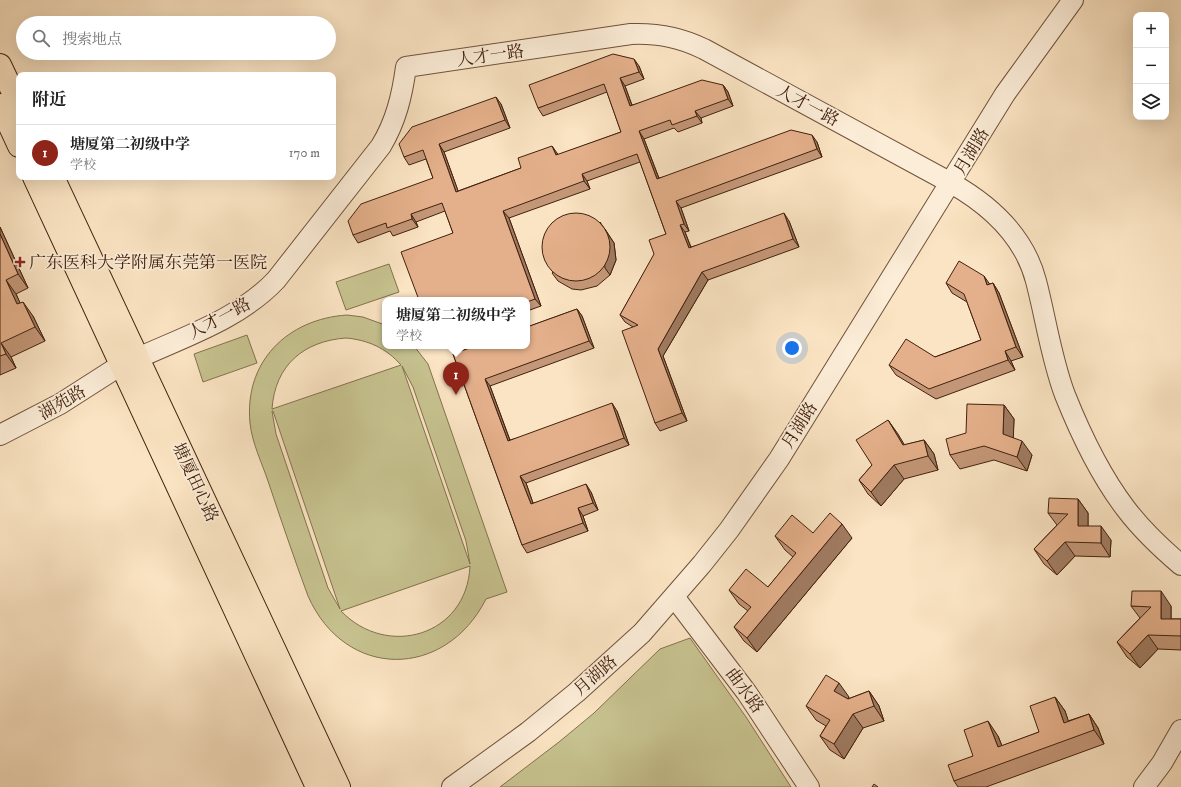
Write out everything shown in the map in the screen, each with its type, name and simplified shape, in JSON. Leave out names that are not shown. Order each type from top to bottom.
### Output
[{"type":"main road","points":[[0,65],[16,99]]},
{"type":"main road","points":[[0,105],[16,140]]},
{"type":"main road","name":"塘厦田心路","points":[[36,180],[129,362],[339,787]]},
{"type":"main road","name":"塘厦田心路","points":[[54,180],[129,362],[318,787]]},
{"type":"street","name":"月湖路","points":[[452,787],[528,732],[577,692],[642,633],[675,598],[729,530],[774,465],[951,183],[1005,94],[1046,34],[1073,0]]},
{"type":"street","name":"人才一路","points":[[129,362],[229,316],[255,299],[276,280],[381,146],[391,128],[398,109],[406,67],[631,34],[669,36],[704,49],[951,183]]},
{"type":"street","points":[[951,183],[980,200],[1004,222],[1023,249],[1036,279],[1052,353],[1065,394],[1101,473],[1126,510],[1156,543],[1181,565]]},
{"type":"street","name":"湖苑路","points":[[0,435],[60,404],[129,362]]},
{"type":"street","name":"曲水路","points":[[675,598],[747,693],[809,787]]},
{"type":"street","points":[[1144,787],[1162,763],[1181,730]]},
{"type":"shaded area","points":[[389,264],[399,292],[346,310],[336,282]]},
{"type":"shaded area","points":[[347,315],[363,317],[382,324],[382,349],[416,349],[428,364],[507,592],[486,599],[468,626],[446,645],[421,656],[396,659],[370,655],[346,643],[325,624],[308,596],[258,453],[250,423],[250,401],[254,381],[262,363],[274,348],[288,335],[306,325],[325,318]],"holes":[[[346,338],[362,341],[376,346],[389,354],[401,365],[272,409],[274,393],[279,380],[294,358],[317,344]],[[402,366],[413,387],[466,541],[470,564]],[[273,411],[340,609],[328,588],[276,434]],[[470,566],[465,590],[455,609],[440,624],[422,633],[401,636],[380,634],[360,626],[341,611]]]},
{"type":"shaded area","points":[[247,335],[257,363],[203,382],[194,354]]},
{"type":"shaded area","points":[[690,638],[746,717],[791,787],[500,787],[594,713],[660,649]]},
{"type":"building","points":[[613,54],[634,59],[639,72],[620,78],[630,106],[702,80],[723,85],[728,99],[695,111],[697,116],[672,125],[670,120],[639,131],[657,179],[791,130],[812,135],[817,149],[676,201],[684,224],[680,225],[689,248],[784,213],[793,239],[702,272],[658,349],[682,413],[655,423],[622,331],[638,325],[620,315],[654,254],[649,240],[666,234],[637,154],[582,174],[584,181],[503,211],[535,299],[530,301],[530,297],[418,297],[401,252],[453,233],[442,203],[411,214],[412,219],[387,228],[386,223],[353,235],[348,221],[361,204],[433,178],[423,150],[404,157],[399,144],[412,127],[496,97],[505,120],[439,144],[456,192],[521,168],[518,158],[552,146],[556,155],[621,132],[604,84],[538,108],[529,85]]},
{"type":"building","points":[[569,213],[583,213],[595,218],[605,228],[610,240],[610,254],[605,266],[595,276],[583,281],[569,281],[557,276],[547,266],[542,254],[542,240],[547,228],[557,218]]},
{"type":"building","points":[[0,234],[18,274],[6,280],[17,304],[23,302],[35,327],[1,343],[6,354],[0,356]]},
{"type":"building","points":[[959,261],[984,276],[987,285],[993,283],[1016,347],[1005,351],[1008,360],[929,389],[889,365],[906,339],[935,357],[981,340],[964,294],[946,283]]},
{"type":"building","points":[[577,309],[589,341],[485,379],[508,441],[612,403],[624,438],[520,476],[531,504],[586,484],[593,503],[578,508],[583,523],[522,545],[453,354],[467,349],[530,349],[530,326]]},
{"type":"building","points":[[967,404],[1004,405],[1003,434],[1022,441],[1017,457],[984,446],[950,455],[946,439],[966,433]]},
{"type":"building","points":[[888,420],[903,445],[924,440],[928,456],[894,465],[871,492],[859,480],[872,465],[856,440]]},
{"type":"building","points":[[1049,498],[1078,499],[1078,526],[1101,526],[1101,543],[1065,542],[1047,561],[1034,549],[1068,514],[1048,513]]},
{"type":"building","points":[[830,513],[842,524],[747,638],[734,627],[751,607],[729,590],[746,569],[768,587],[796,553],[775,536],[792,515],[813,533]]},
{"type":"building","points":[[1132,591],[1161,591],[1161,619],[1181,619],[1181,636],[1148,635],[1130,654],[1117,642],[1151,607],[1131,606]]},
{"type":"building","points":[[826,675],[839,683],[834,691],[848,699],[869,691],[874,706],[853,714],[834,744],[820,736],[830,720],[806,706]]},
{"type":"building","points":[[1055,697],[1064,723],[1089,714],[1094,730],[954,781],[948,765],[973,756],[964,730],[988,721],[998,747],[1039,732],[1030,706]]},
{"type":"place","name":"广东医科大学附属东莞第一医院","points":[[20,262]]},
{"type":"place","name":"塘厦第二初级中学","points":[[456,395]]}]
